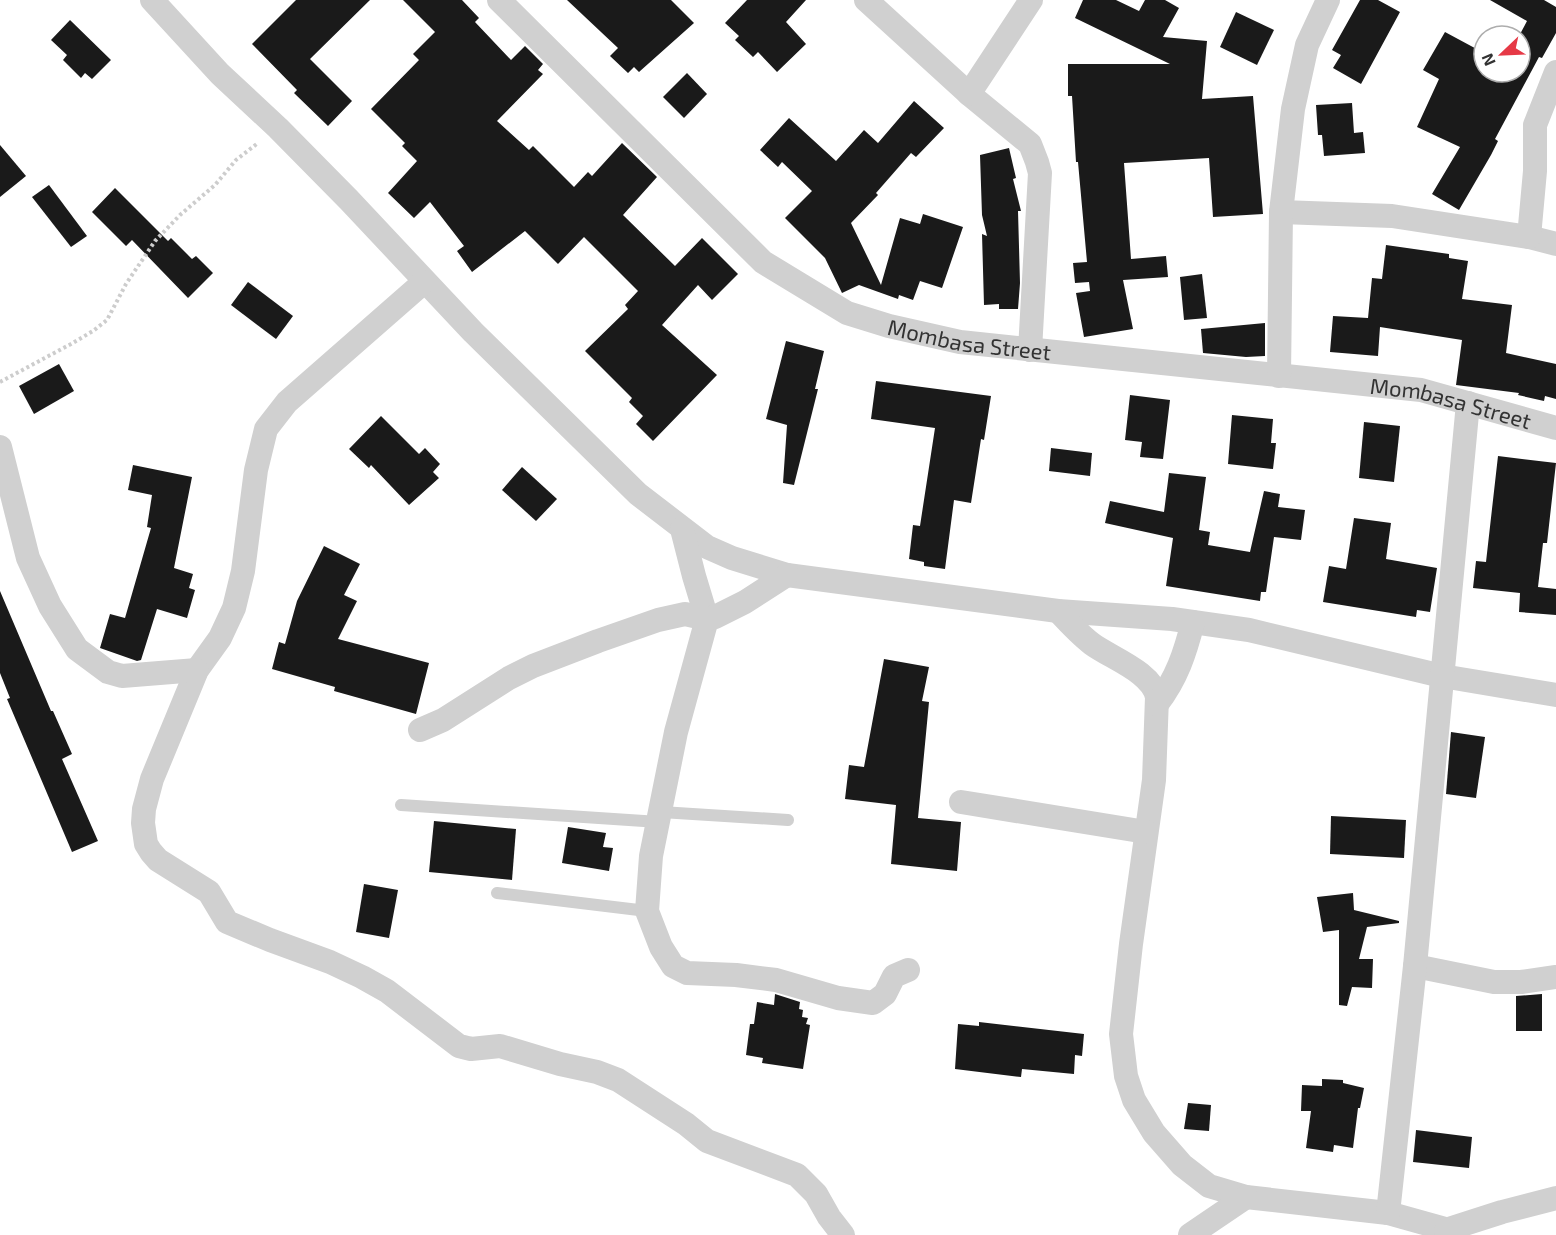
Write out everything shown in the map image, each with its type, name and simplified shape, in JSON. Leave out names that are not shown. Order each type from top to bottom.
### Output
[{"type":"street","points":[[152,0],[220,74],[278,128],[349,200],[424,282],[638,494],[707,547],[732,558],[787,575],[1058,611],[1172,619],[1249,630],[1442,676],[1556,695]]},
{"type":"street","name":"Mombasa Street","points":[[499,0],[763,262],[847,313],[889,326],[960,342],[1420,390],[1556,428]]},
{"type":"street","points":[[866,0],[969,94],[1030,144],[1040,173],[1030,350]]},
{"type":"street","points":[[969,94],[1031,0]]},
{"type":"street","points":[[1279,376],[1281,212],[1293,109],[1307,45],[1328,0]]},
{"type":"street","points":[[1529,237],[1534,171],[1534,125],[1556,72]]},
{"type":"street","points":[[1281,212],[1392,216],[1529,237],[1556,244]]},
{"type":"street","points":[[424,282],[287,402],[266,429],[256,470],[243,571],[234,608],[220,638],[197,670],[153,779],[144,809],[144,833],[151,852],[158,860],[209,892],[227,922],[330,962],[362,977],[387,991],[459,1046],[471,1049],[500,1046],[560,1064],[597,1072],[618,1080],[708,1141],[797,1175],[816,1194],[843,1235]]},
{"type":"street","points":[[1388,1213],[1415,966],[1468,403]]},
{"type":"street","points":[[0,447],[28,558],[50,606],[76,649],[108,672],[122,676],[197,670]]},
{"type":"street","points":[[682,530],[707,619],[676,732],[651,856],[647,911],[661,947],[673,966],[687,974],[736,975],[776,980],[838,998],[873,1003],[885,994],[894,976],[908,970]]},
{"type":"street","points":[[420,730],[443,720],[509,678],[598,641],[670,617],[691,615],[707,619],[729,611],[787,575]]},
{"type":"street","points":[[1058,611],[1080,635],[1147,680],[1156,692],[1154,780],[1120,1034],[1126,1076],[1134,1100],[1154,1133],[1182,1165],[1209,1186],[1246,1197],[1388,1213],[1451,1232],[1502,1212],[1556,1198]]},
{"type":"street","points":[[1157,704],[1168,690],[1181,665],[1193,622]]},
{"type":"street","points":[[961,802],[1146,832]]},
{"type":"street","points":[[1415,966],[1494,982],[1521,982],[1556,977]]},
{"type":"street","points":[[1190,1235],[1246,1197]]},
{"type":"lane","points":[[401,805],[660,817],[788,820]]},
{"type":"lane","points":[[497,892],[647,911]]},
{"type":"path","points":[[0,382],[86,336],[107,320],[126,284],[155,241],[215,184],[236,160],[278,128]]},
{"type":"building","points":[[296,0],[370,0],[310,59],[352,101],[328,126],[294,93],[297,90],[252,44]]},
{"type":"building","points":[[403,0],[462,0],[479,18],[475,22],[511,60],[525,46],[543,64],[538,70],[543,74],[497,121],[529,150],[533,146],[574,187],[588,172],[592,176],[622,143],[657,177],[623,215],[675,266],[702,238],[738,274],[712,300],[698,285],[662,325],[717,375],[653,441],[636,424],[643,416],[629,402],[632,398],[585,351],[628,309],[625,305],[638,291],[584,237],[558,264],[525,231],[472,272],[457,251],[464,246],[430,202],[414,218],[388,193],[417,161],[402,146],[405,143],[371,109],[419,60],[413,54],[435,32]]},
{"type":"building","points":[[567,0],[671,0],[694,23],[639,72],[634,67],[628,73],[610,56],[618,48]]},
{"type":"building","points":[[747,0],[806,0],[786,22],[806,44],[777,72],[758,52],[753,57],[735,40],[739,36],[725,23]]},
{"type":"building","points":[[1083,0],[1116,0],[1139,11],[1145,0],[1165,0],[1179,8],[1163,37],[1207,41],[1202,99],[1253,96],[1263,214],[1213,217],[1209,158],[1124,163],[1131,259],[1166,256],[1168,277],[1123,280],[1133,329],[1084,337],[1076,293],[1090,291],[1089,282],[1075,283],[1073,263],[1087,262],[1078,162],[1076,162],[1072,96],[1068,96],[1068,64],[1170,64],[1075,18]]},
{"type":"building","points":[[1360,0],[1378,0],[1400,12],[1361,84],[1333,68],[1341,55],[1332,50]]},
{"type":"building","points":[[1490,0],[1544,0],[1556,7],[1556,33],[1542,58],[1539,57],[1532,70],[1532,24],[1525,24],[1527,21]]},
{"type":"building","points":[[1236,12],[1274,30],[1257,65],[1220,47]]},
{"type":"building","points":[[70,20],[111,60],[92,79],[85,73],[81,78],[63,60],[67,55],[51,40]]},
{"type":"building","points":[[1445,32],[1472,47],[1472,84],[1525,84],[1495,139],[1498,141],[1491,155],[1459,210],[1432,194],[1460,147],[1417,127],[1439,79],[1423,70]]},
{"type":"building","points":[[687,73],[707,94],[684,118],[663,97]]},
{"type":"building","points":[[914,101],[944,128],[916,157],[911,153],[876,193],[878,195],[851,223],[881,285],[900,218],[920,224],[923,214],[963,227],[942,288],[920,281],[913,300],[899,295],[898,299],[859,285],[842,293],[825,258],[785,218],[812,191],[782,162],[778,167],[760,150],[789,118],[836,161],[864,130],[878,143]]},
{"type":"building","points":[[1352,103],[1354,133],[1363,132],[1365,153],[1324,156],[1322,135],[1318,135],[1316,105]]},
{"type":"building","points":[[0,145],[26,176],[0,197]]},
{"type":"building","points":[[1009,148],[1016,178],[1013,179],[1021,211],[1018,211],[1020,283],[1018,309],[999,309],[999,304],[984,305],[982,234],[987,236],[982,215],[980,155]]},
{"type":"building","points":[[49,185],[87,236],[71,247],[32,197]]},
{"type":"building","points":[[115,188],[168,241],[171,238],[192,259],[196,256],[213,273],[188,298],[132,240],[126,246],[92,212]]},
{"type":"building","points":[[1386,245],[1449,254],[1449,258],[1468,261],[1462,299],[1512,305],[1506,353],[1556,364],[1556,399],[1545,396],[1544,401],[1518,395],[1519,393],[1456,385],[1462,340],[1380,327],[1378,356],[1330,352],[1333,316],[1368,318],[1372,278],[1382,279]]},
{"type":"building","points":[[1202,274],[1207,318],[1184,320],[1180,277]]},
{"type":"building","points":[[248,282],[293,316],[276,339],[231,305]]},
{"type":"building","points":[[1265,323],[1265,356],[1246,357],[1203,353],[1201,329]]},
{"type":"building","points":[[786,341],[824,351],[815,389],[818,389],[794,485],[783,483],[787,425],[766,419]]},
{"type":"building","points":[[59,364],[74,391],[34,414],[19,386]]},
{"type":"building","points":[[876,381],[991,396],[984,440],[981,439],[971,503],[954,500],[945,569],[924,566],[924,562],[909,559],[913,525],[920,526],[935,428],[871,419]]},
{"type":"building","points":[[1130,395],[1170,400],[1163,459],[1140,457],[1142,442],[1125,440]]},
{"type":"building","points":[[1232,415],[1273,419],[1271,443],[1276,443],[1273,469],[1228,464]]},
{"type":"building","points":[[381,416],[419,454],[425,448],[440,464],[433,472],[439,478],[409,505],[371,465],[369,468],[349,449]]},
{"type":"building","points":[[1364,422],[1400,426],[1394,482],[1359,478]]},
{"type":"building","points":[[1051,448],[1092,453],[1090,476],[1049,471]]},
{"type":"building","points":[[1498,456],[1556,463],[1547,543],[1543,543],[1538,587],[1556,589],[1556,615],[1519,612],[1520,593],[1473,588],[1476,561],[1486,562]]},
{"type":"building","points":[[133,465],[192,477],[174,568],[193,574],[189,588],[195,590],[187,618],[157,609],[141,660],[137,661],[100,648],[110,614],[125,618],[151,528],[147,527],[152,495],[128,490]]},
{"type":"building","points":[[522,467],[557,499],[536,521],[502,490]]},
{"type":"building","points":[[1169,473],[1206,477],[1199,530],[1210,532],[1208,545],[1250,552],[1264,491],[1280,494],[1278,507],[1305,510],[1301,540],[1274,537],[1266,592],[1261,592],[1260,601],[1166,586],[1173,538],[1105,523],[1110,501],[1164,512]]},
{"type":"building","points":[[1354,518],[1391,523],[1386,559],[1437,568],[1430,612],[1417,610],[1416,617],[1323,602],[1329,566],[1346,569]]},
{"type":"building","points":[[324,546],[360,564],[344,595],[357,601],[338,639],[429,663],[416,714],[334,691],[335,687],[272,669],[279,642],[285,644],[297,601]]},
{"type":"building","points":[[0,591],[51,711],[72,754],[62,759],[98,841],[72,852],[7,699],[10,698],[0,673]]},
{"type":"building","points":[[884,659],[929,667],[922,701],[929,702],[918,818],[961,822],[957,871],[891,864],[896,805],[845,799],[849,765],[864,767]]},
{"type":"building","points":[[1451,732],[1485,737],[1476,798],[1446,794]]},
{"type":"building","points":[[1331,816],[1406,820],[1404,858],[1330,854]]},
{"type":"building","points":[[434,821],[516,829],[512,880],[429,872]]},
{"type":"building","points":[[568,827],[606,833],[603,847],[613,848],[609,871],[562,863]]},
{"type":"building","points":[[364,884],[398,890],[389,938],[356,932]]},
{"type":"building","points":[[1353,893],[1354,910],[1399,921],[1399,923],[1367,927],[1359,959],[1373,959],[1372,988],[1352,987],[1347,1006],[1339,1005],[1339,930],[1323,932],[1317,897]]},
{"type":"building","points":[[775,994],[800,1002],[799,1009],[803,1010],[802,1017],[808,1018],[806,1024],[810,1025],[803,1069],[762,1063],[763,1058],[746,1055],[750,1024],[754,1024],[757,1002],[774,1005]]},
{"type":"building","points":[[1542,994],[1542,1031],[1516,1031],[1516,996]]},
{"type":"building","points":[[979,1022],[1084,1034],[1082,1056],[1075,1055],[1074,1074],[1022,1069],[1021,1077],[955,1069],[958,1024],[979,1026]]},
{"type":"building","points":[[1322,1079],[1343,1080],[1343,1083],[1364,1088],[1360,1108],[1358,1108],[1353,1148],[1334,1145],[1333,1152],[1306,1148],[1311,1111],[1301,1111],[1302,1085],[1322,1086]]},
{"type":"building","points":[[1188,1103],[1211,1105],[1209,1131],[1184,1129]]},
{"type":"building","points":[[1416,1130],[1472,1137],[1469,1168],[1413,1162]]}]
